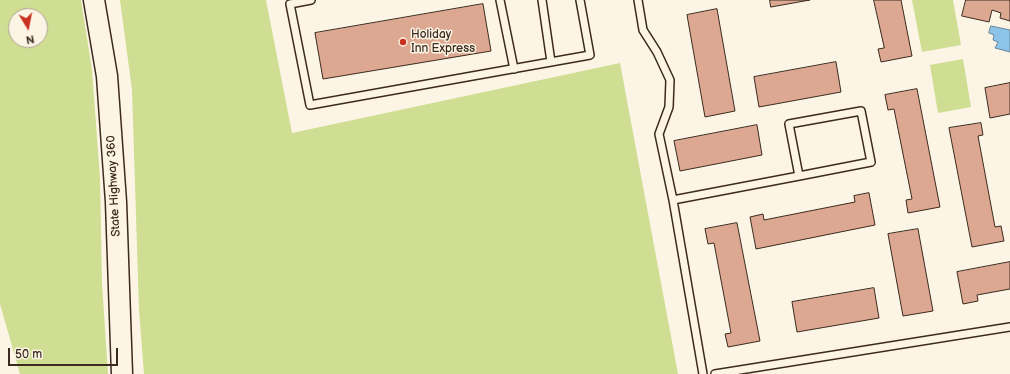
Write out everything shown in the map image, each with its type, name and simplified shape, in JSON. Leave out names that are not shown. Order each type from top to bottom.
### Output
[{"type":"main road","name":"State Highway 360","points":[[94,0],[105,54],[108,84],[116,202],[122,374]]},
{"type":"lane","points":[[311,0],[290,2],[310,105],[590,55],[580,0]]},
{"type":"lane","points":[[500,0],[514,69]]},
{"type":"lane","points":[[542,0],[551,62]]},
{"type":"lane","points":[[638,0],[643,30],[658,52],[670,80],[669,107],[659,134],[673,200],[703,374]]},
{"type":"lane","points":[[673,200],[799,176],[871,162],[861,111],[789,124],[799,176]]},
{"type":"lane","points":[[715,374],[1010,327]]},
{"type":"green space","points":[[0,0],[81,0],[92,70],[100,178],[102,283],[108,374],[20,374],[0,304]]},
{"type":"green space","points":[[120,0],[266,0],[292,133],[620,63],[678,374],[144,374],[139,310],[132,90]]},
{"type":"green space","points":[[912,0],[953,0],[961,45],[922,52]]},
{"type":"green space","points":[[963,59],[971,107],[938,113],[930,65]]},
{"type":"water","points":[[991,26],[1010,30],[1010,52],[995,48],[998,42],[993,40],[994,35],[989,33]]},
{"type":"building","points":[[770,0],[810,0],[771,7]]},
{"type":"building","points":[[874,0],[901,0],[912,56],[881,62],[878,49],[884,48]]},
{"type":"building","points":[[966,0],[1010,0],[1010,21],[1000,18],[1001,13],[992,10],[989,22],[962,16]]},
{"type":"building","name":"Holiday Inn Express","points":[[483,4],[491,51],[323,79],[315,33]]},
{"type":"building","points":[[717,9],[735,111],[705,117],[687,15]]},
{"type":"building","points":[[836,62],[841,92],[759,107],[754,77]]},
{"type":"building","points":[[1010,83],[1010,114],[990,118],[985,88]]},
{"type":"building","points":[[917,89],[940,207],[908,213],[906,200],[912,199],[894,109],[888,110],[885,95]]},
{"type":"building","points":[[981,123],[983,135],[978,136],[995,227],[1001,226],[1004,241],[972,247],[949,128]]},
{"type":"building","points":[[757,125],[762,155],[680,171],[674,141]]},
{"type":"building","points":[[869,193],[875,225],[756,249],[750,217],[763,214],[764,220],[855,202],[854,196]]},
{"type":"building","points":[[737,223],[760,341],[728,347],[725,334],[731,333],[714,243],[708,244],[705,229]]},
{"type":"building","points":[[918,229],[933,311],[903,316],[888,234]]},
{"type":"building","points":[[1010,262],[1010,289],[977,295],[978,301],[963,304],[957,272]]},
{"type":"building","points":[[874,288],[879,318],[797,332],[792,302]]},
{"type":"place","name":"Holiday Inn Express","points":[[403,42]]}]
